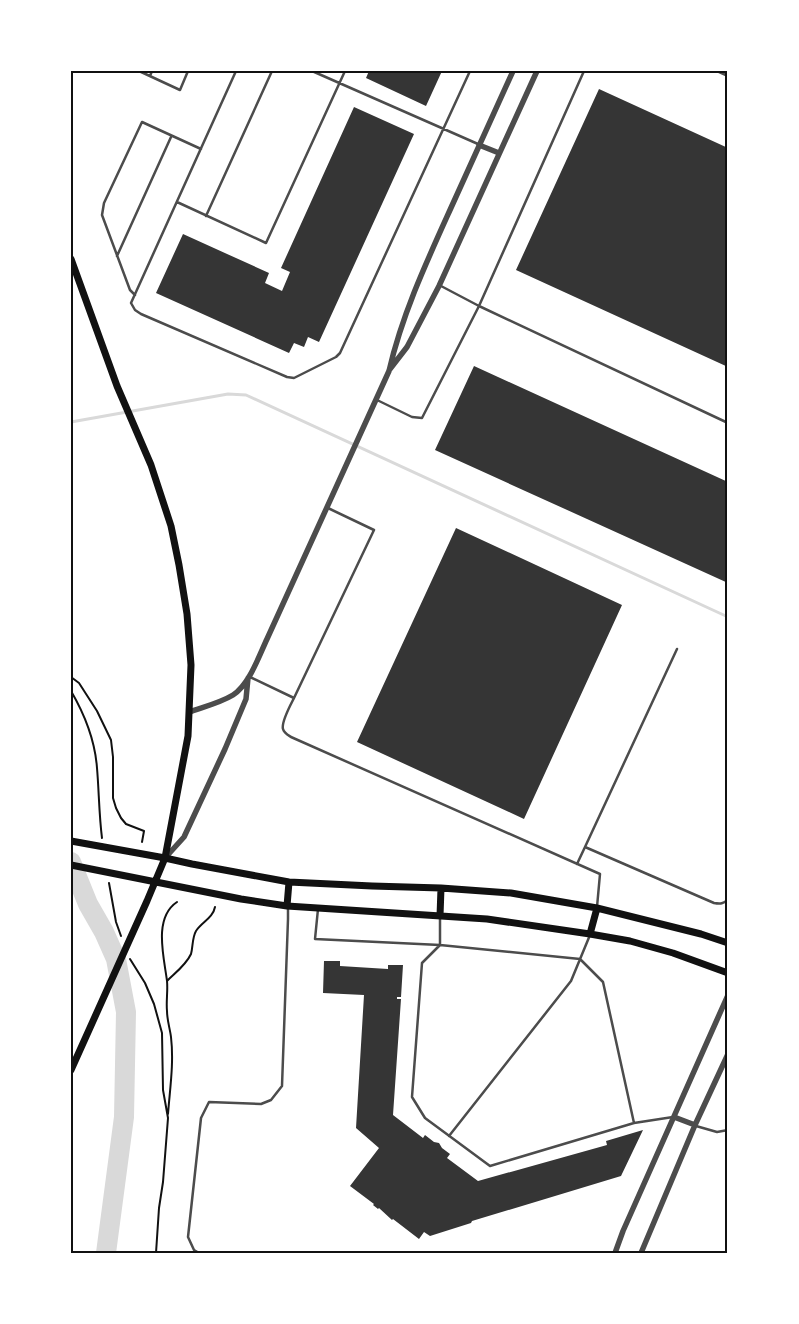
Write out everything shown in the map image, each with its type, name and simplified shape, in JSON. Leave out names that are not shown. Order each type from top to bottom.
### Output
[{"type":"main road","points":[[71,260],[117,386],[151,465],[171,526],[187,614],[191,665],[188,736],[165,858],[71,1070]]},
{"type":"main road","points":[[71,841],[289,882],[441,888],[510,893],[597,908],[701,934],[728,943]]},
{"type":"main road","points":[[71,865],[241,899],[288,906],[486,919],[537,925],[630,941],[673,953],[728,973]]},
{"type":"main road","points":[[288,906],[289,882]]},
{"type":"main road","points":[[440,916],[441,888]]},
{"type":"main road","points":[[590,934],[597,908]]},
{"type":"street","points":[[189,712],[214,704],[233,695],[248,677],[388,371],[408,308],[427,259],[513,71]]},
{"type":"street","points":[[388,371],[407,347],[439,286],[537,71]]},
{"type":"street","points":[[479,145],[500,153]]},
{"type":"street","points":[[165,858],[184,837],[225,749],[246,699],[248,677]]},
{"type":"street","points":[[615,1253],[728,995]]},
{"type":"street","points":[[641,1253],[695,1125],[728,1054]]},
{"type":"street","points":[[674,1117],[695,1125]]},
{"type":"lane","points":[[139,71],[180,90],[188,71]]},
{"type":"lane","points":[[150,76],[152,71]]},
{"type":"lane","points":[[236,71],[131,303],[140,314],[287,377],[294,378],[336,357],[340,353],[470,71]]},
{"type":"lane","points":[[206,216],[272,71]]},
{"type":"lane","points":[[312,71],[479,145]]},
{"type":"lane","points":[[177,202],[266,243],[345,71]]},
{"type":"lane","points":[[375,399],[412,417],[422,418],[479,306],[584,71]]},
{"type":"lane","points":[[717,71],[728,76]]},
{"type":"lane","points":[[135,296],[130,290],[102,215],[104,203],[142,122],[200,150]]},
{"type":"lane","points":[[117,256],[172,136]]},
{"type":"lane","points":[[439,286],[728,423]]},
{"type":"lane","points":[[326,507],[374,530],[283,722],[286,734],[600,874],[597,908]]},
{"type":"lane","points":[[577,864],[677,649]]},
{"type":"lane","points":[[248,677],[294,698]]},
{"type":"lane","points":[[585,847],[714,904],[721,904],[728,899]]},
{"type":"lane","points":[[199,1253],[194,1250],[188,1237],[201,1118],[209,1102],[261,1104],[271,1100],[282,1086],[288,906]]},
{"type":"lane","points":[[318,909],[315,939],[440,945],[580,959],[603,982],[634,1123]]},
{"type":"lane","points":[[440,916],[440,945],[422,963],[412,1097],[425,1118],[490,1166],[634,1123],[674,1117]]},
{"type":"lane","points":[[449,1136],[571,981],[590,934]]},
{"type":"lane","points":[[695,1125],[717,1132],[728,1130]]},
{"type":"path","points":[[71,677],[79,682],[97,711],[111,740],[114,757],[113,798],[116,808],[126,824],[144,831],[142,842]]},
{"type":"path","points":[[71,691],[85,718],[92,738],[97,767],[100,823],[103,841]]},
{"type":"path","points":[[108,879],[116,922],[122,939]]},
{"type":"path","points":[[156,1253],[158,1208],[163,1182],[172,1067],[171,1038],[166,1010],[167,981],[162,955],[162,939],[164,923],[172,905],[177,902]]},
{"type":"path","points":[[167,981],[182,967],[190,955],[194,934],[200,925],[214,914],[215,907]]},
{"type":"path","points":[[128,955],[145,983],[154,1004],[162,1032],[163,1090],[168,1118]]},
{"type":"building","points":[[369,71],[442,71],[426,106],[366,78]]},
{"type":"building","points":[[599,89],[728,148],[728,367],[516,270]]},
{"type":"building","points":[[354,107],[414,134],[319,342],[308,337],[304,347],[294,343],[289,353],[156,293],[183,234],[269,273],[265,283],[282,291],[290,272],[281,268]]},
{"type":"building","points":[[474,366],[728,482],[728,583],[435,450]]},
{"type":"building","points":[[456,528],[622,605],[524,819],[357,742]]},
{"type":"building","points":[[324,961],[340,961],[340,966],[388,969],[388,965],[403,965],[401,997],[397,997],[397,999],[401,999],[393,1115],[423,1138],[425,1135],[434,1142],[439,1143],[450,1154],[447,1158],[478,1181],[607,1145],[606,1141],[643,1130],[621,1176],[472,1221],[471,1223],[430,1236],[424,1232],[419,1239],[392,1220],[350,1186],[379,1148],[356,1128],[364,995],[323,993]]},
{"type":"waterway","points":[[71,422],[228,394],[246,395],[728,617]]},
{"type":"waterway","points":[[71,862],[88,904],[104,932],[116,959],[126,1012],[124,1117],[106,1253]]}]
